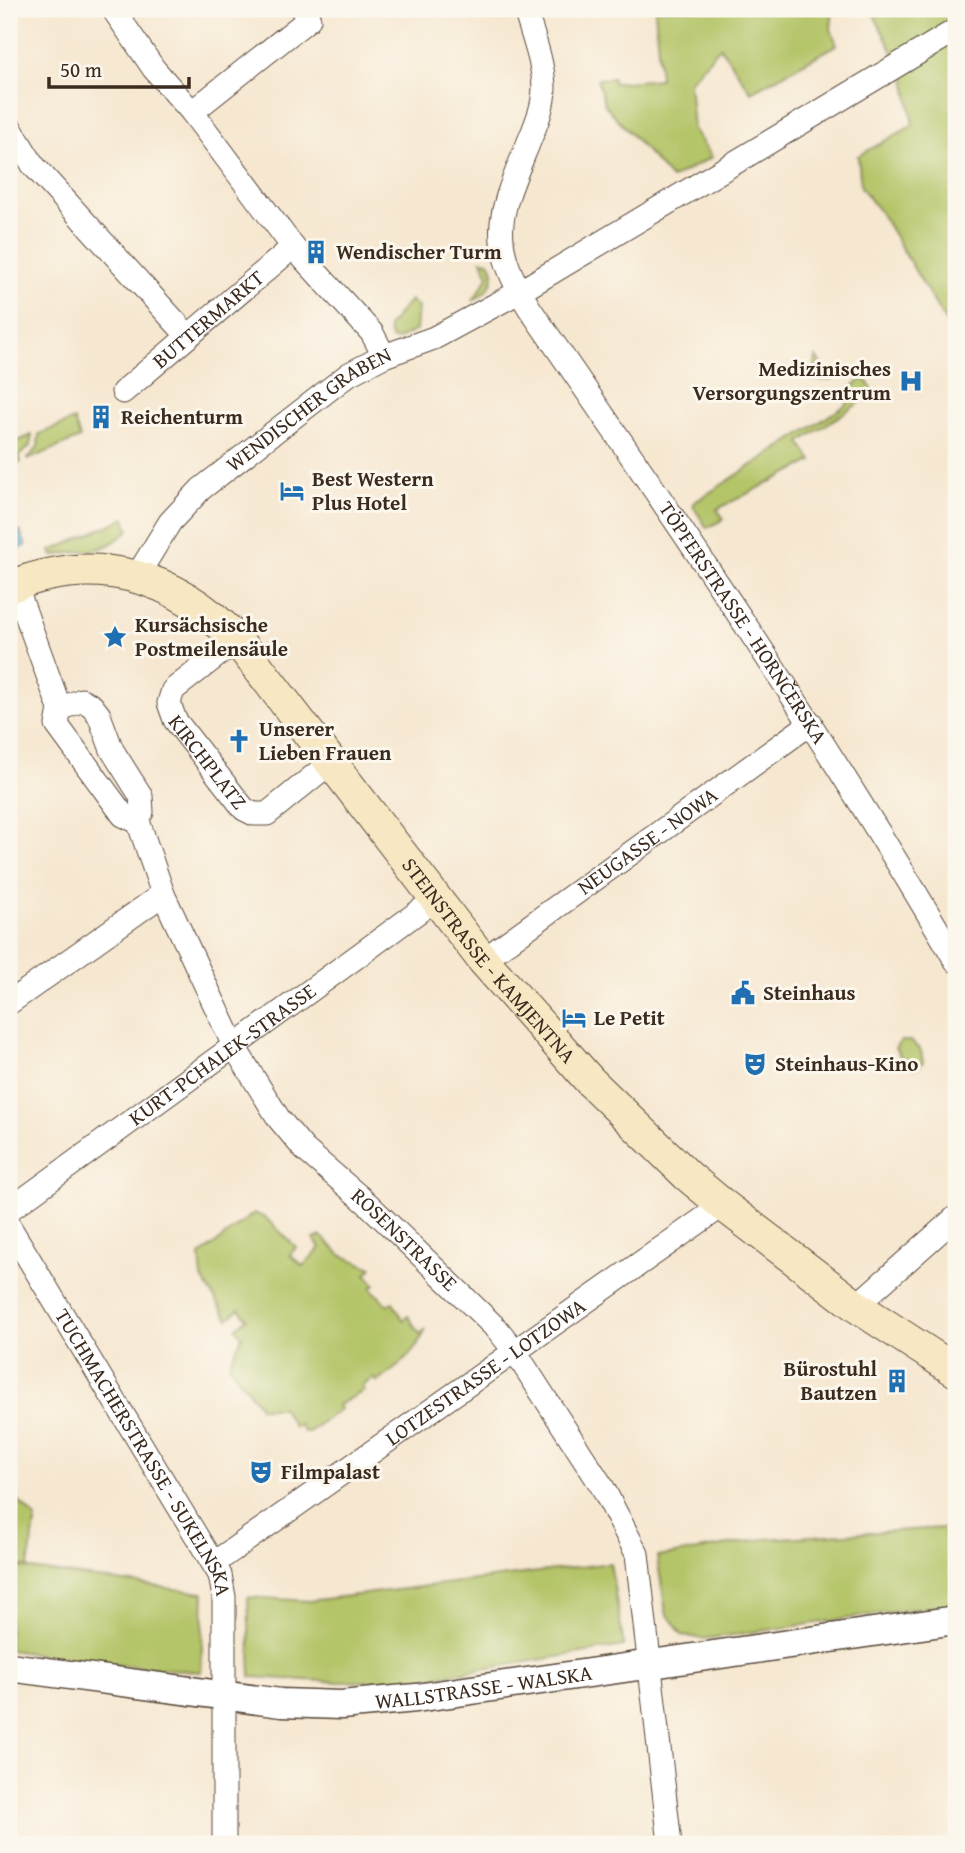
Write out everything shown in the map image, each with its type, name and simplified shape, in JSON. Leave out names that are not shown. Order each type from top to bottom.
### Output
[{"type":"main road","name":"STEINSTRASSE - KAMJENTNA","points":[[12,586],[58,572],[99,570],[137,576],[195,602],[237,640],[483,960],[590,1081],[688,1176],[723,1205],[865,1312],[956,1371]]},
{"type":"street","points":[[113,9],[153,69],[192,112],[293,247],[372,333],[384,356]]},
{"type":"street","name":"TÖPFERSTRASSE - HORNČERSKA","points":[[525,9],[544,88],[540,114],[506,195],[500,228],[505,262],[519,292],[811,723],[874,822],[956,961]]},
{"type":"street","points":[[192,112],[306,14]]},
{"type":"street","name":"WENDISCHER GRABEN","points":[[137,576],[170,522],[201,489],[349,374],[384,356],[434,338],[519,292],[956,30]]},
{"type":"street","points":[[9,126],[33,164],[188,336]]},
{"type":"street","name":"BUTTERMARKT","points":[[123,391],[293,247]]},
{"type":"street","points":[[12,586],[60,709],[56,718],[62,733],[123,815],[129,819],[137,818]]},
{"type":"street","name":"KIRCHPLATZ","points":[[237,640],[173,690],[169,704],[175,720],[244,809],[254,814],[267,814],[331,762]]},
{"type":"street","name":"ROSENSTRASSE","points":[[60,709],[76,701],[92,706],[112,750],[141,796],[142,812],[137,818],[163,894],[235,1048],[272,1109],[304,1149],[369,1205],[514,1350],[596,1477],[636,1554],[670,1844]]},
{"type":"street","name":"NEUGASSE - NOWA","points":[[483,960],[811,723]]},
{"type":"street","points":[[9,1003],[163,894]]},
{"type":"street","name":"KURT-PCHALEK-STRASSE","points":[[9,1210],[235,1048],[436,899]]},
{"type":"street","name":"LOTZESTRASSE - LOTZOWA","points":[[214,1563],[723,1205]]},
{"type":"street","points":[[865,1312],[956,1217]]},
{"type":"street","name":"TUCHMACHERSTRASSE - SUKELNSKA","points":[[9,1226],[214,1563],[224,1597],[224,1844]]},
{"type":"street","name":"WALLSTRASSE - WALSKA","points":[[9,1667],[281,1703],[341,1705],[416,1698],[956,1620]]},
{"type":"green space","points":[[655,9],[833,9],[831,29],[837,45],[751,92],[720,47],[689,82],[693,129],[712,157],[671,179],[605,105],[597,79],[613,78],[613,83],[660,79]]},
{"type":"green space","points":[[871,9],[956,9],[956,339],[880,212],[861,187],[858,156],[913,125],[905,76]]},
{"type":"green space","points":[[482,260],[489,261],[493,279],[488,289],[473,301],[488,277]]},
{"type":"green space","points":[[410,300],[418,307],[416,330],[397,340],[391,339],[388,327]]},
{"type":"green space","points":[[816,357],[832,380],[813,380]]},
{"type":"green space","points":[[865,378],[874,393],[800,442],[812,461],[717,509],[724,519],[707,528],[693,506],[695,502],[846,405],[851,396],[849,389]]},
{"type":"green space","points":[[74,420],[80,438],[27,460],[38,447],[39,434]]},
{"type":"green space","points":[[32,435],[30,446],[19,456],[21,462],[9,467],[9,445]]},
{"type":"green space","points":[[125,518],[129,530],[110,544],[93,550],[53,556],[51,551]]},
{"type":"green space","points":[[901,1041],[911,1041],[921,1051],[923,1062],[916,1068],[907,1067],[895,1048]]},
{"type":"green space","points":[[254,1213],[266,1218],[296,1247],[290,1255],[303,1266],[320,1248],[314,1239],[321,1236],[341,1255],[372,1268],[366,1274],[375,1284],[371,1288],[388,1306],[393,1302],[403,1320],[408,1316],[420,1334],[426,1329],[411,1354],[399,1366],[377,1382],[374,1378],[362,1386],[364,1391],[338,1405],[340,1409],[309,1432],[304,1432],[299,1424],[294,1427],[282,1408],[261,1408],[229,1365],[242,1336],[236,1328],[247,1318],[239,1309],[228,1319],[202,1278],[200,1256]]},
{"type":"green space","points":[[9,1492],[36,1518],[28,1567],[9,1564]]},
{"type":"green space","points":[[956,1521],[956,1603],[704,1639],[682,1635],[666,1612],[657,1557],[764,1539],[943,1528]]},
{"type":"green space","points":[[610,1563],[624,1646],[416,1680],[341,1682],[251,1677],[248,1597],[309,1601]]},
{"type":"green space","points":[[9,1566],[204,1593],[201,1672],[97,1663],[9,1650]]},
{"type":"water","points":[[20,531],[26,546],[9,552],[9,535]]},
{"type":"place","name":"Wendischer Turm","points":[[316,252]]},
{"type":"place","name":"Medizinisches Versorgungszentrum","points":[[911,381]]},
{"type":"place","name":"Reichenturm","points":[[101,417]]},
{"type":"place","name":"Best Western Plus Hotel","points":[[292,491]]},
{"type":"place","name":"Kursächsische Postmeilensäule","points":[[115,637]]},
{"type":"place","name":"Unserer Lieben Frauen","points":[[239,741]]},
{"type":"place","name":"Steinhaus","points":[[743,993]]},
{"type":"place","name":"Le Petit","points":[[574,1018]]},
{"type":"place","name":"Steinhaus-Kino","points":[[755,1064]]},
{"type":"place","name":"Bürostuhl Bautzen","points":[[897,1381]]},
{"type":"place","name":"Filmpalast","points":[[261,1472]]}]
